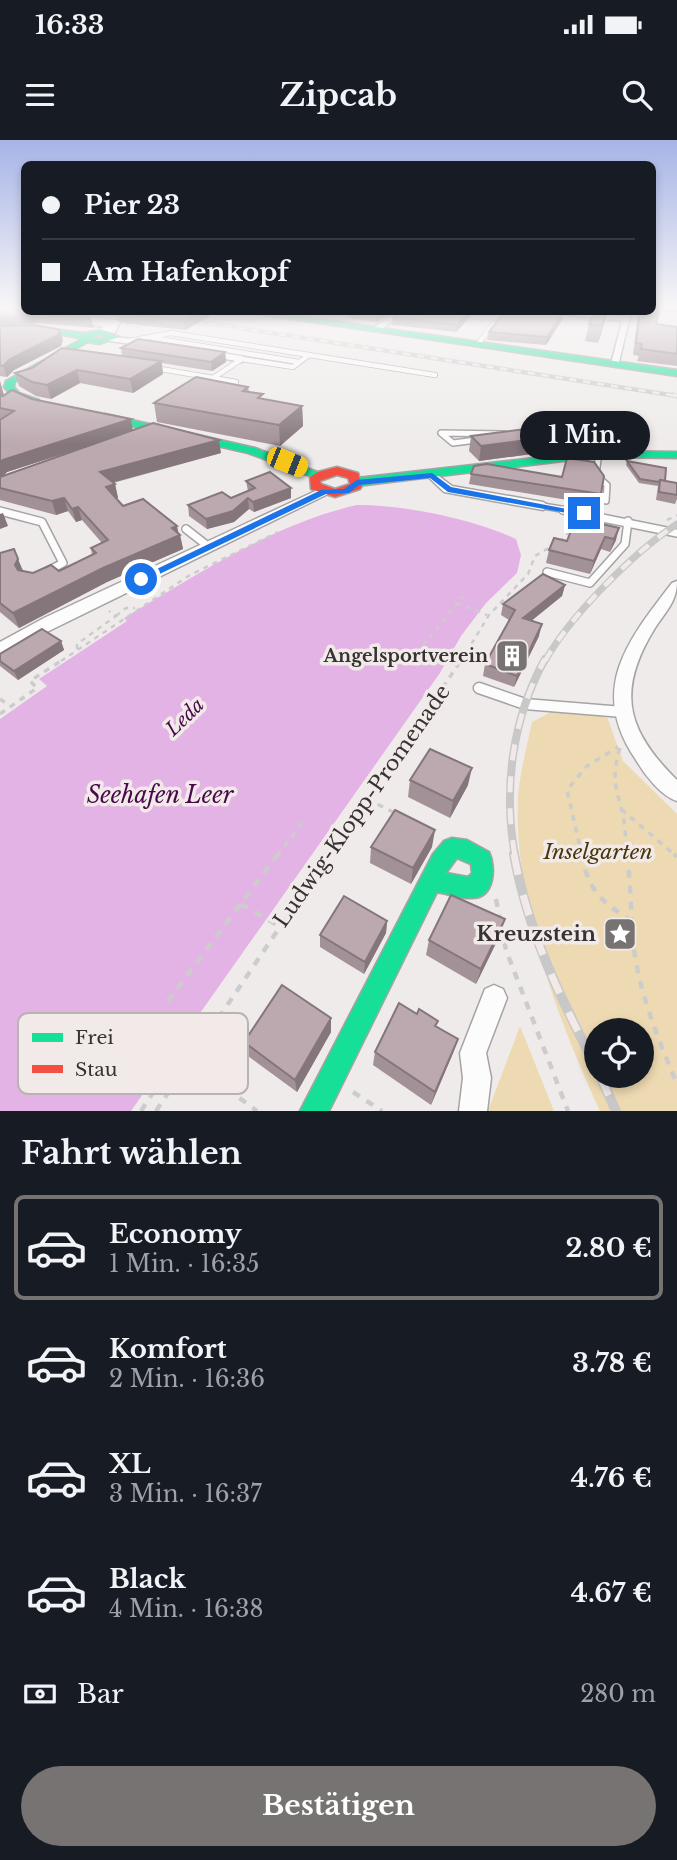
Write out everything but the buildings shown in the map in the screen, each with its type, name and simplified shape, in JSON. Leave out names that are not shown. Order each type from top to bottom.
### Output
[{"type":"main road","points":[[8,386],[69,354]]},
{"type":"main road","points":[[549,354],[677,373]]},
{"type":"main road","points":[[8,386],[54,406]]},
{"type":"main road","points":[[88,413],[251,450],[319,475],[341,472],[354,477],[357,482]]},
{"type":"main road","points":[[319,475],[314,484],[324,491],[346,491],[357,482],[432,475],[599,452],[677,455]]},
{"type":"main road","points":[[314,1111],[432,881]]},
{"type":"street","points":[[208,354],[242,359]]},
{"type":"street","points":[[615,364],[617,354]]},
{"type":"street","points":[[134,438],[156,429]]},
{"type":"street","points":[[432,475],[448,489],[543,506]]},
{"type":"street","points":[[0,649],[50,622],[324,491]]},
{"type":"street","points":[[675,591],[634,645],[626,661],[622,680],[626,741],[677,793]]},
{"type":"street","points":[[473,1111],[477,1078],[473,1053],[494,998]]},
{"type":"lane","points":[[252,354],[299,362]]},
{"type":"lane","points":[[305,354],[435,375]]},
{"type":"lane","points":[[214,378],[242,359],[293,367],[309,355]]},
{"type":"lane","points":[[153,367],[236,382]]},
{"type":"lane","points":[[441,433],[504,434],[509,436],[457,444],[448,442],[441,433]]},
{"type":"lane","points":[[599,452],[596,475],[607,485],[606,501]]},
{"type":"lane","points":[[543,506],[677,533]]},
{"type":"lane","points":[[0,511],[42,522],[63,562],[41,573]]},
{"type":"lane","points":[[547,572],[590,583],[625,544],[628,521]]},
{"type":"lane","points":[[186,529],[209,547]]},
{"type":"lane","points":[[479,688],[525,704],[623,712]]},
{"type":"path","name":"Ludwig-Klopp-Promenade","points":[[220,1013],[455,672],[488,615],[498,602],[523,583],[533,570],[535,556],[566,537],[570,528],[578,530]]},
{"type":"path","points":[[0,714],[37,688],[30,681],[138,607],[190,575],[278,532]]},
{"type":"path","points":[[409,663],[463,596]]},
{"type":"path","points":[[457,603],[488,615]]},
{"type":"path","points":[[78,649],[77,644],[126,608],[138,607]]},
{"type":"path","points":[[0,699],[10,706]]},
{"type":"path","points":[[626,741],[613,770],[615,793],[621,808],[635,956],[641,985],[677,1084]]},
{"type":"path","points":[[626,741],[587,766],[567,790],[586,876],[602,902],[633,922]]},
{"type":"path","points":[[367,799],[399,815]]},
{"type":"path","points":[[621,808],[677,857]]},
{"type":"path","points":[[167,1001],[302,823]]},
{"type":"path","points":[[493,886],[506,950],[568,1111]]},
{"type":"path","points":[[241,904],[279,926]]},
{"type":"path","points":[[331,1078],[382,1111]]},
{"type":"path","points":[[141,1111],[152,1094]]},
{"type":"path","name":"Ludwig-Klopp-Promenade","points":[[156,1111],[166,1094]]},
{"type":"path","points":[[234,1094],[257,1111]]},
{"type":"green space","name":"Inselgarten","points":[[555,710],[606,714],[623,761],[677,814],[677,1111],[600,1111],[590,1088],[654,1088],[654,1018],[584,1018],[584,1075],[554,998],[530,916],[518,835],[518,796],[532,722]]},
{"type":"green space","points":[[520,1026],[554,1111],[488,1111]]},
{"type":"water","name":"Seehafen Leer","points":[[357,505],[376,506],[438,514],[480,525],[516,539],[521,555],[517,573],[486,603],[461,636],[440,673],[200,1013],[18,1013],[18,1094],[143,1094],[131,1111],[0,1111],[0,719],[47,686],[39,679],[127,621],[124,618],[236,553],[296,524]]},
{"type":"railway","points":[[409,354],[677,396],[673,395]]},
{"type":"railway","points":[[545,661],[570,625],[604,586],[677,524]]},
{"type":"railway","points":[[515,856],[510,805],[513,755],[525,706],[545,659]]},
{"type":"railway","points":[[514,854],[528,911],[547,965],[584,1042]]},
{"type":"railway","points":[[605,1088],[616,1111]]},
{"type":"traffic: fast","points":[[36,402],[16,395],[9,387],[11,381],[60,354]]},
{"type":"traffic: fast","points":[[548,354],[677,373]]},
{"type":"traffic: fast","points":[[105,417],[251,450],[319,475]]},
{"type":"traffic: fast","points":[[357,482],[596,454],[677,455]]},
{"type":"traffic: fast","points":[[314,1111],[441,861],[452,848],[467,850],[481,859],[483,876],[473,888],[432,881]]},
{"type":"traffic: jam","points":[[337,471],[354,476],[356,486],[335,493],[315,486],[314,480],[322,474],[337,471]]},
{"type":"place","name":"Angelsportverein","points":[[512,656]]},
{"type":"place","name":"Kreuzstein","points":[[620,934]]},
{"type":"route","points":[[141,579],[311,500],[324,491],[346,491],[354,488],[357,482],[432,475],[448,489],[584,513]]},
{"type":"water label","name":"Leda","points":[[185,717]]}]
